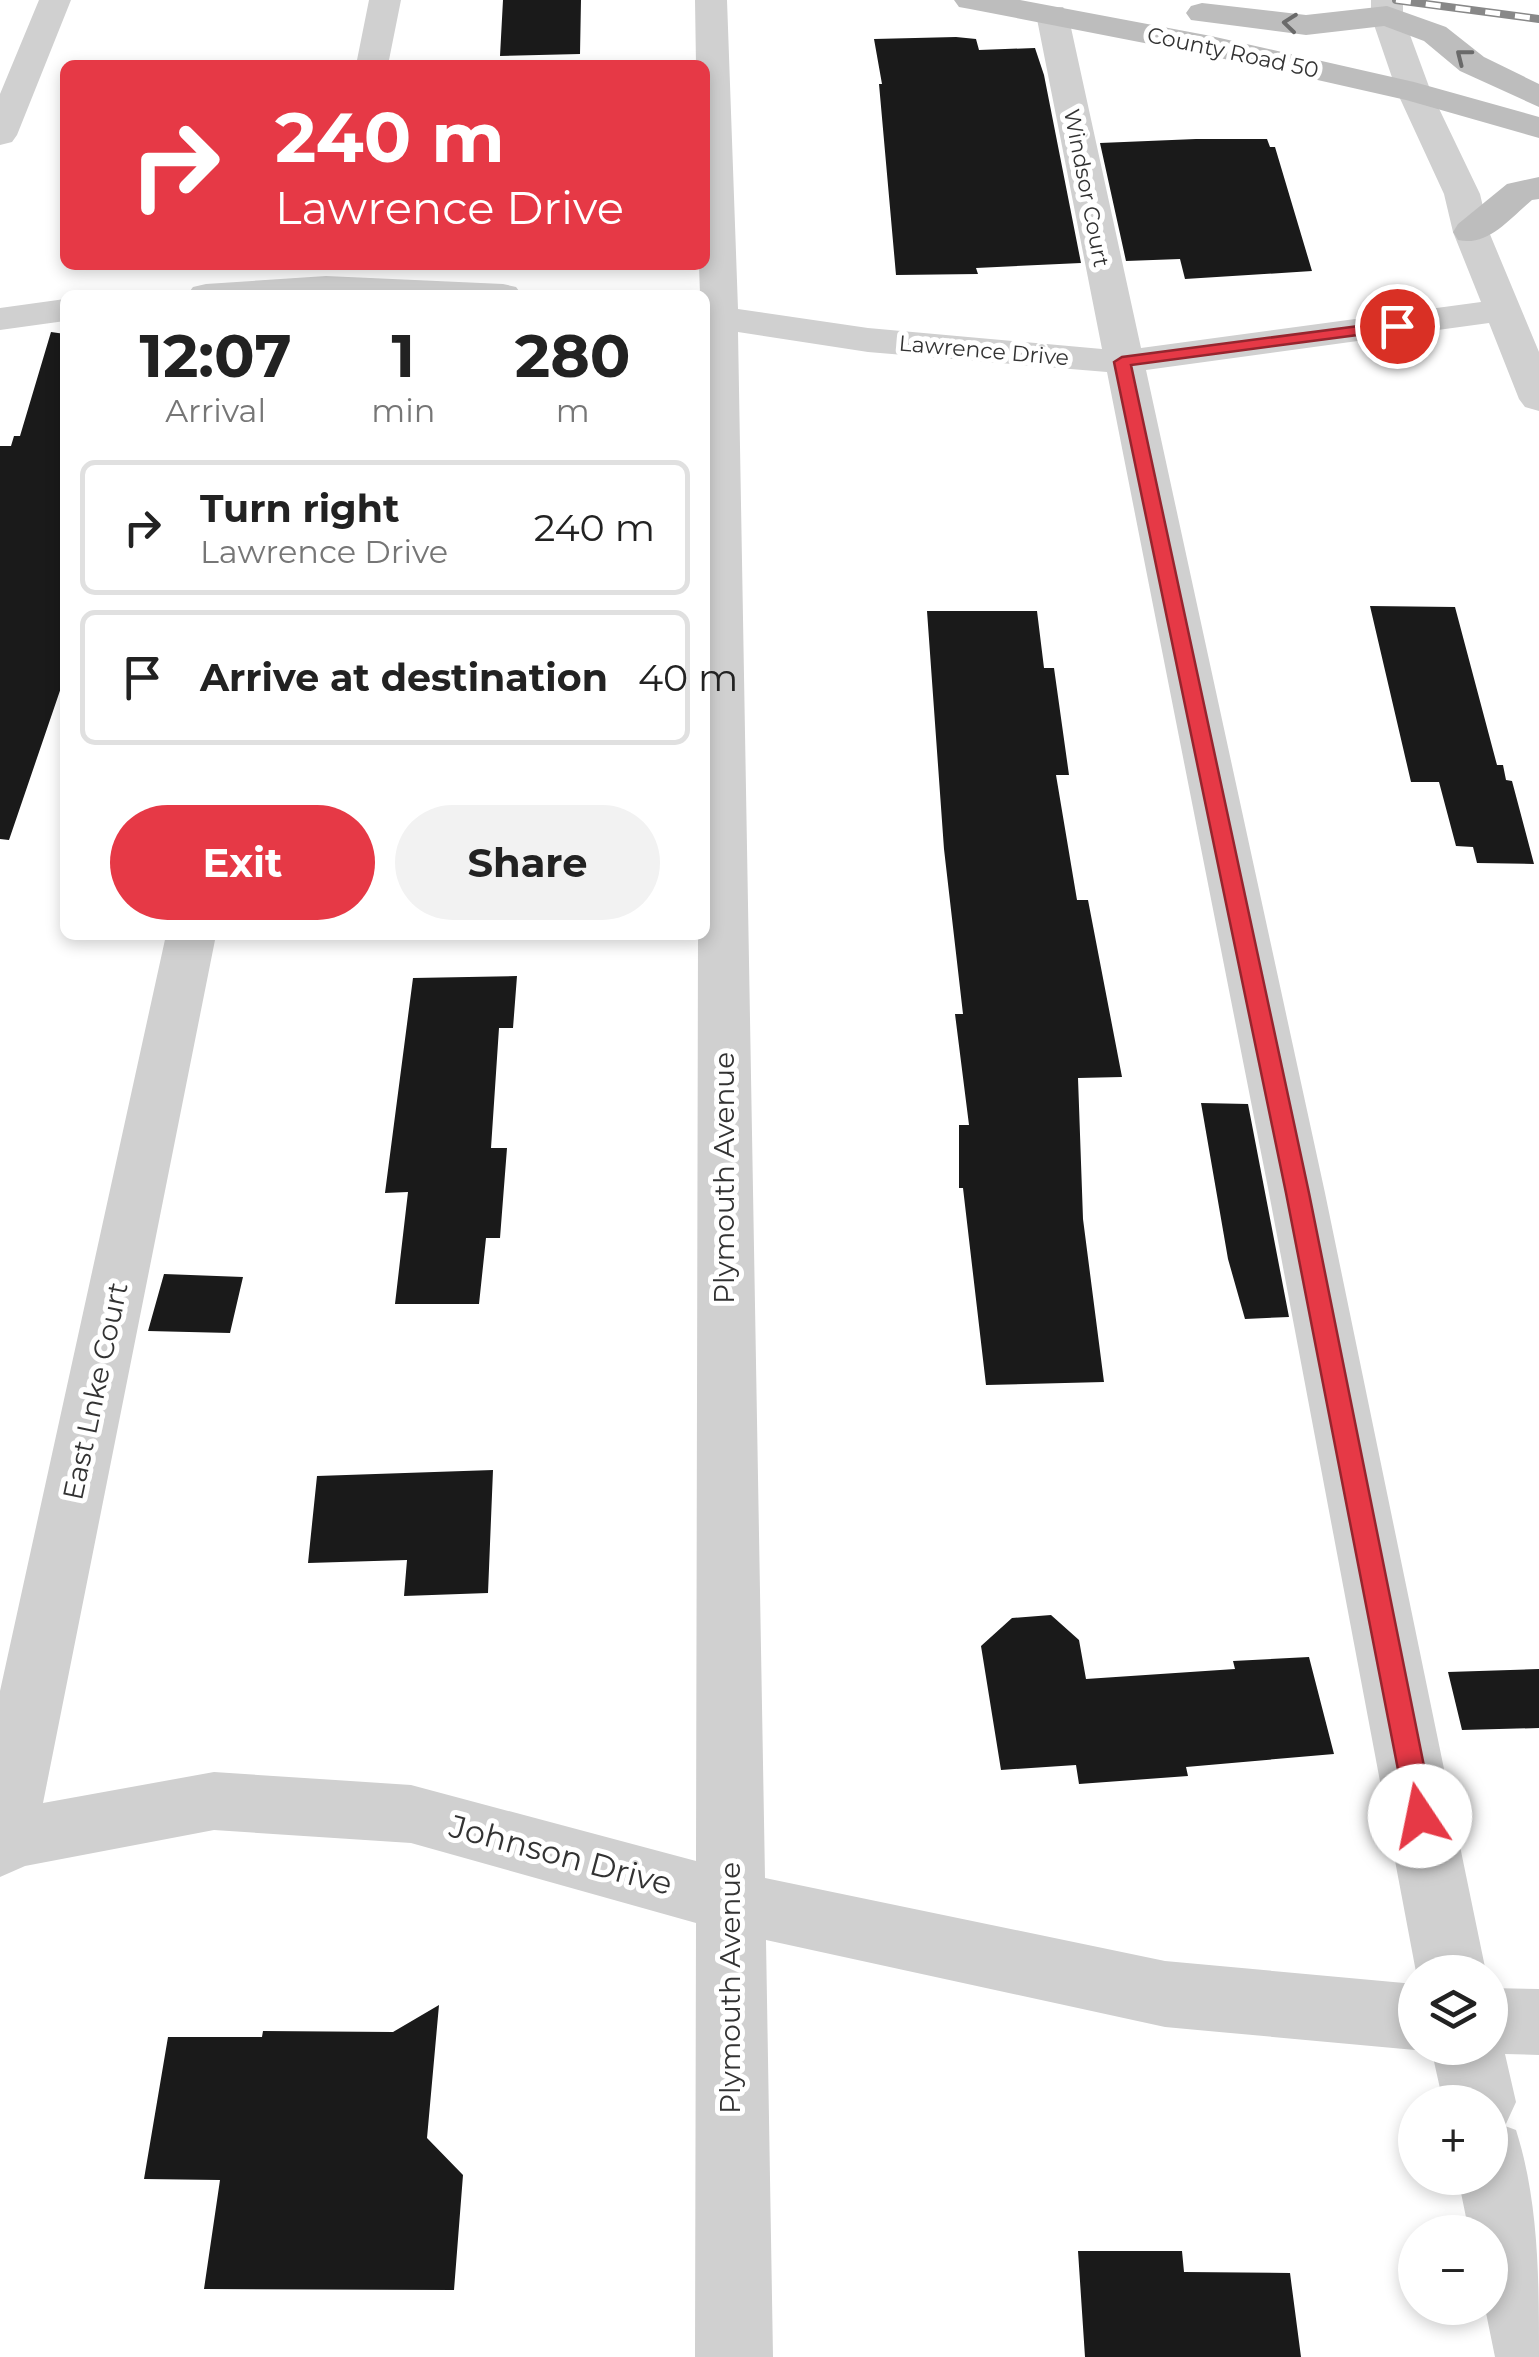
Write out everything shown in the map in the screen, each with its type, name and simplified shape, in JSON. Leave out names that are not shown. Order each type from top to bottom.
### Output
[{"type":"main road","points":[[970,0],[1306,25],[1387,8],[1435,34],[1472,64],[1539,97]]},
{"type":"main road","name":"County Road 50","points":[[1066,7],[1414,92],[1539,128]]},
{"type":"main road","points":[[1471,232],[1520,192],[1539,188]]},
{"type":"street","points":[[373,60],[385,0]]},
{"type":"street","name":"Plymouth Avenue","points":[[711,0],[734,2357]]},
{"type":"street","name":"Windsor Court","points":[[1066,7],[1122,362],[1298,1193],[1448,1955]]},
{"type":"street","points":[[1387,8],[1414,92],[1462,194],[1471,232],[1539,399]]},
{"type":"street","points":[[0,135],[37,18]]},
{"type":"street","points":[[253,290],[327,282],[435,290]]},
{"type":"street","name":"Lawrence Drive","points":[[712,316],[868,340],[1122,362],[1502,310]]},
{"type":"street","points":[[0,319],[60,311]]},
{"type":"street","name":"East Lnke Court","points":[[0,1843],[189,940]]},
{"type":"street","name":"Johnson Drive","points":[[0,1843],[214,1801],[412,1814],[730,1901],[1165,1994],[1398,2015]]},
{"type":"street","points":[[1508,2021],[1539,2022]]},
{"type":"street","points":[[1499,2195],[1534,2357]]},
{"type":"building","points":[[503,0],[581,0],[580,54],[500,56]]},
{"type":"building","points":[[874,39],[976,39],[979,50],[1035,48],[1044,75],[1081,263],[976,268],[978,274],[896,275],[882,84]]},
{"type":"building","points":[[1267,139],[1270,147],[1275,147],[1312,271],[1185,279],[1180,259],[1126,261],[1100,143]]},
{"type":"building","points":[[51,332],[60,333],[60,691],[9,840],[0,839],[0,446],[11,446],[14,436],[20,436]]},
{"type":"building","points":[[1370,606],[1455,607],[1497,765],[1503,765],[1506,780],[1512,781],[1534,864],[1477,863],[1473,847],[1456,846],[1439,782],[1411,782]]},
{"type":"building","points":[[927,611],[1037,611],[1044,668],[1054,668],[1069,775],[1056,775],[1077,900],[1088,900],[1122,1077],[1078,1078],[1083,1219],[1104,1382],[986,1385],[963,1188],[959,1188],[959,1125],[969,1125],[955,1014],[963,1014],[944,849]]},
{"type":"building","points":[[517,976],[513,1028],[499,1028],[491,1148],[507,1148],[500,1238],[486,1238],[479,1304],[395,1304],[408,1192],[385,1193],[413,978]]},
{"type":"building","points":[[1201,1103],[1248,1104],[1289,1317],[1245,1319],[1228,1259]]},
{"type":"building","points":[[164,1274],[243,1277],[230,1333],[148,1331]]},
{"type":"building","points":[[493,1470],[488,1593],[404,1596],[407,1560],[308,1563],[317,1476]]},
{"type":"building","points":[[1051,1615],[1079,1640],[1086,1679],[1235,1669],[1233,1661],[1309,1657],[1334,1754],[1186,1767],[1188,1776],[1079,1784],[1076,1765],[1001,1770],[981,1646],[1012,1618]]},
{"type":"building","points":[[1539,1669],[1539,1728],[1462,1730],[1448,1672]]},
{"type":"building","points":[[439,2005],[427,2138],[463,2175],[454,2290],[204,2289],[220,2180],[144,2179],[168,2037],[262,2037],[263,2031],[393,2032]]},
{"type":"building","points":[[1078,2251],[1182,2251],[1184,2272],[1290,2273],[1301,2357],[1085,2357]]},
{"type":"railway","points":[[1396,0],[1539,19]]},
{"type":"route","points":[[1397,326],[1122,362],[1298,1193],[1420,1816]]}]
